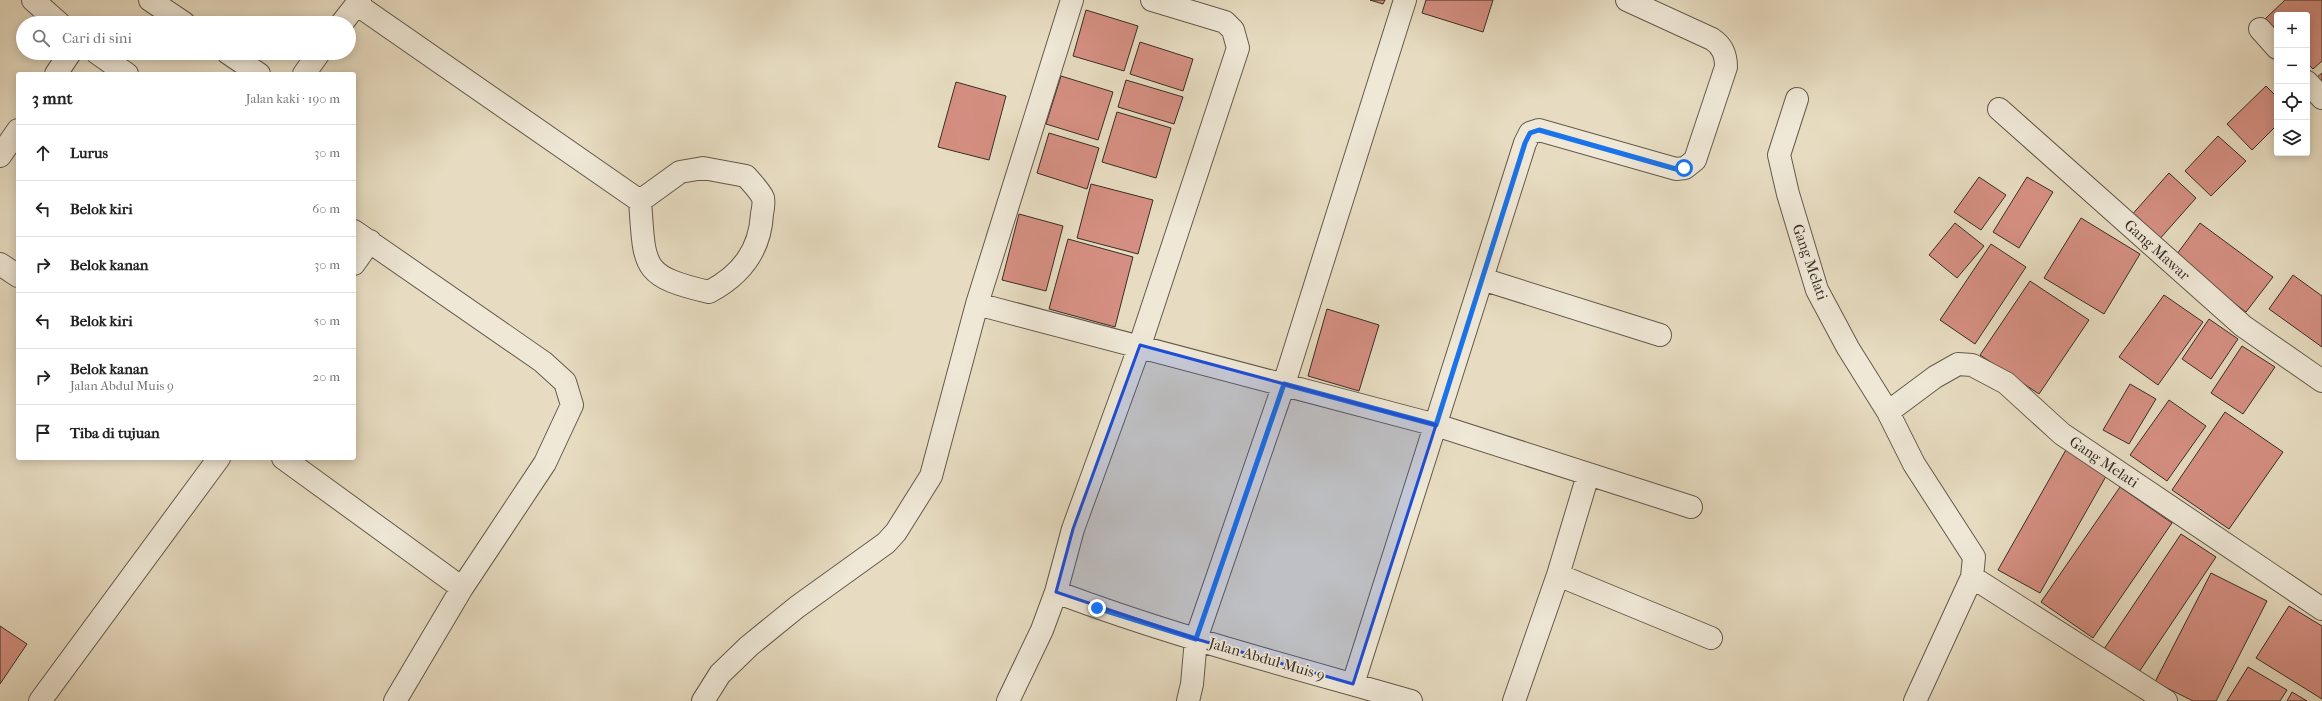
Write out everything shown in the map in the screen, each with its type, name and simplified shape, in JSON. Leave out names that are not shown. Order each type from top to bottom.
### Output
[{"type":"street","points":[[33,0],[51,16]]},
{"type":"street","points":[[150,0],[174,16]]},
{"type":"street","points":[[703,701],[720,674],[749,646],[797,607],[886,543],[896,532],[931,476],[977,304],[1072,0]]},
{"type":"street","points":[[1008,701],[1042,630],[1056,592],[1073,529],[1140,345],[1238,48],[1233,30],[1225,22],[1152,0]]},
{"type":"street","points":[[1188,701],[1192,684],[1196,639],[1284,384],[1405,0]]},
{"type":"street","points":[[1353,684],[1525,143],[1530,133],[1539,130],[1676,169],[1684,168],[1695,160],[1726,67],[1726,56],[1718,42],[1627,0]]},
{"type":"street","points":[[347,16],[358,2],[640,201]]},
{"type":"street","points":[[2260,29],[2274,45]]},
{"type":"street","points":[[57,72],[65,60]]},
{"type":"street","points":[[107,60],[123,72]]},
{"type":"street","points":[[238,60],[256,72]]},
{"type":"street","points":[[306,72],[315,60]]},
{"type":"street","points":[[2309,84],[2322,98]]},
{"type":"street","name":"Gang Melati","points":[[1797,99],[1779,155],[1788,194],[1818,290],[1848,348],[1888,412],[1914,464],[1974,557],[1972,577],[1915,701]]},
{"type":"street","name":"Gang Mawar","points":[[1999,109],[2243,326],[2322,381]]},
{"type":"street","points":[[0,156],[16,133]]},
{"type":"street","points":[[703,168],[746,176],[763,199],[762,220],[756,244],[744,265],[728,282],[709,292],[680,285],[661,277],[649,265],[644,250],[640,201],[680,172],[703,168]]},
{"type":"street","points":[[356,257],[362,236],[543,362],[565,382],[572,406],[545,463],[462,588],[395,701]]},
{"type":"street","points":[[0,264],[16,275]]},
{"type":"street","points":[[1482,279],[1660,335]]},
{"type":"street","points":[[977,304],[1140,345],[1436,425],[1691,507]]},
{"type":"street","name":"Gang Melati","points":[[1888,412],[1940,374],[1958,364],[1972,365],[2006,383],[2062,434],[2322,609]]},
{"type":"street","points":[[40,701],[218,460]]},
{"type":"street","points":[[285,460],[462,588]]},
{"type":"street","points":[[1514,701],[1558,575],[1588,475]]},
{"type":"street","points":[[1558,575],[1711,638]]},
{"type":"street","points":[[1972,577],[2166,701]]},
{"type":"street","name":"Jalan Abdul Muis 9","points":[[1056,592],[1097,608],[1196,639],[1412,701]]},
{"type":"highlighted area","points":[[1140,345],[1436,425],[1353,684],[1196,639],[1056,592],[1073,529]]},
{"type":"building","points":[[1370,0],[1385,0],[1383,4]]},
{"type":"building","points":[[1426,0],[1493,0],[1483,32],[1422,13]]},
{"type":"building","points":[[2285,0],[2322,0],[2322,61],[2313,69],[2310,66],[2310,12],[2274,12],[2274,29],[2265,19]]},
{"type":"building","points":[[1086,10],[1138,26],[1124,71],[1073,56]]},
{"type":"building","points":[[1140,42],[1193,59],[1183,91],[1130,74]]},
{"type":"building","points":[[2322,73],[2322,84],[2316,78]]},
{"type":"building","points":[[1061,76],[1113,92],[1098,140],[1046,124]]},
{"type":"building","points":[[1126,80],[1183,97],[1174,124],[1118,107]]},
{"type":"building","points":[[956,82],[1006,96],[989,160],[938,147]]},
{"type":"building","points":[[2266,86],[2274,94],[2274,128],[2252,150],[2227,124]]},
{"type":"building","points":[[1117,112],[1171,128],[1156,178],[1102,162]]},
{"type":"building","points":[[1049,133],[1099,148],[1087,189],[1037,173]]},
{"type":"building","points":[[2218,136],[2246,161],[2211,196],[2185,171]]},
{"type":"building","points":[[2169,173],[2196,198],[2157,242],[2129,218]]},
{"type":"building","points":[[1979,177],[2006,195],[1981,230],[1954,212]]},
{"type":"building","points":[[2027,177],[2053,192],[2019,248],[1993,232]]},
{"type":"building","points":[[1091,184],[1153,200],[1138,254],[1077,238]]},
{"type":"building","points":[[1019,214],[1063,226],[1046,291],[1002,280]]},
{"type":"building","points":[[2081,218],[2140,254],[2104,314],[2044,278]]},
{"type":"building","points":[[1955,223],[1984,246],[1957,278],[1929,255]]},
{"type":"building","points":[[2200,223],[2273,277],[2246,312],[2174,258]]},
{"type":"building","points":[[1068,239],[1133,257],[1115,327],[1049,309]]},
{"type":"building","points":[[1991,244],[2026,267],[1975,344],[1940,320]]},
{"type":"building","points":[[2293,275],[2322,296],[2322,347],[2269,309]]},
{"type":"building","points":[[2030,281],[2089,320],[2039,394],[1980,355]]},
{"type":"building","points":[[2164,295],[2203,322],[2158,385],[2119,357]]},
{"type":"building","points":[[1327,309],[1379,325],[1359,391],[1308,376]]},
{"type":"building","points":[[2209,319],[2238,339],[2211,379],[2182,359]]},
{"type":"building","points":[[2242,346],[2275,367],[2243,414],[2211,393]]},
{"type":"building","points":[[2130,384],[2156,399],[2129,444],[2103,430]]},
{"type":"building","points":[[2169,400],[2206,426],[2167,481],[2130,455]]},
{"type":"building","points":[[2225,412],[2283,452],[2229,529],[2172,490]]},
{"type":"building","points":[[2067,448],[2109,471],[2040,593],[1998,570]]},
{"type":"building","points":[[2120,487],[2172,523],[2093,638],[2041,602]]},
{"type":"building","points":[[2181,534],[2216,557],[2139,672],[2104,649]]},
{"type":"building","points":[[2211,573],[2267,601],[2216,701],[2193,701],[2155,682]]},
{"type":"building","points":[[2289,606],[2322,626],[2322,699],[2256,658]]},
{"type":"building","points":[[0,626],[27,644],[0,684]]},
{"type":"building","points":[[2248,667],[2287,690],[2280,701],[2227,701]]},
{"type":"building","points":[[2292,692],[2307,701],[2287,701]]},
{"type":"route","points":[[1097,608],[1196,639],[1284,384],[1436,425],[1525,143],[1530,133],[1539,130],[1676,169],[1684,168]]}]
